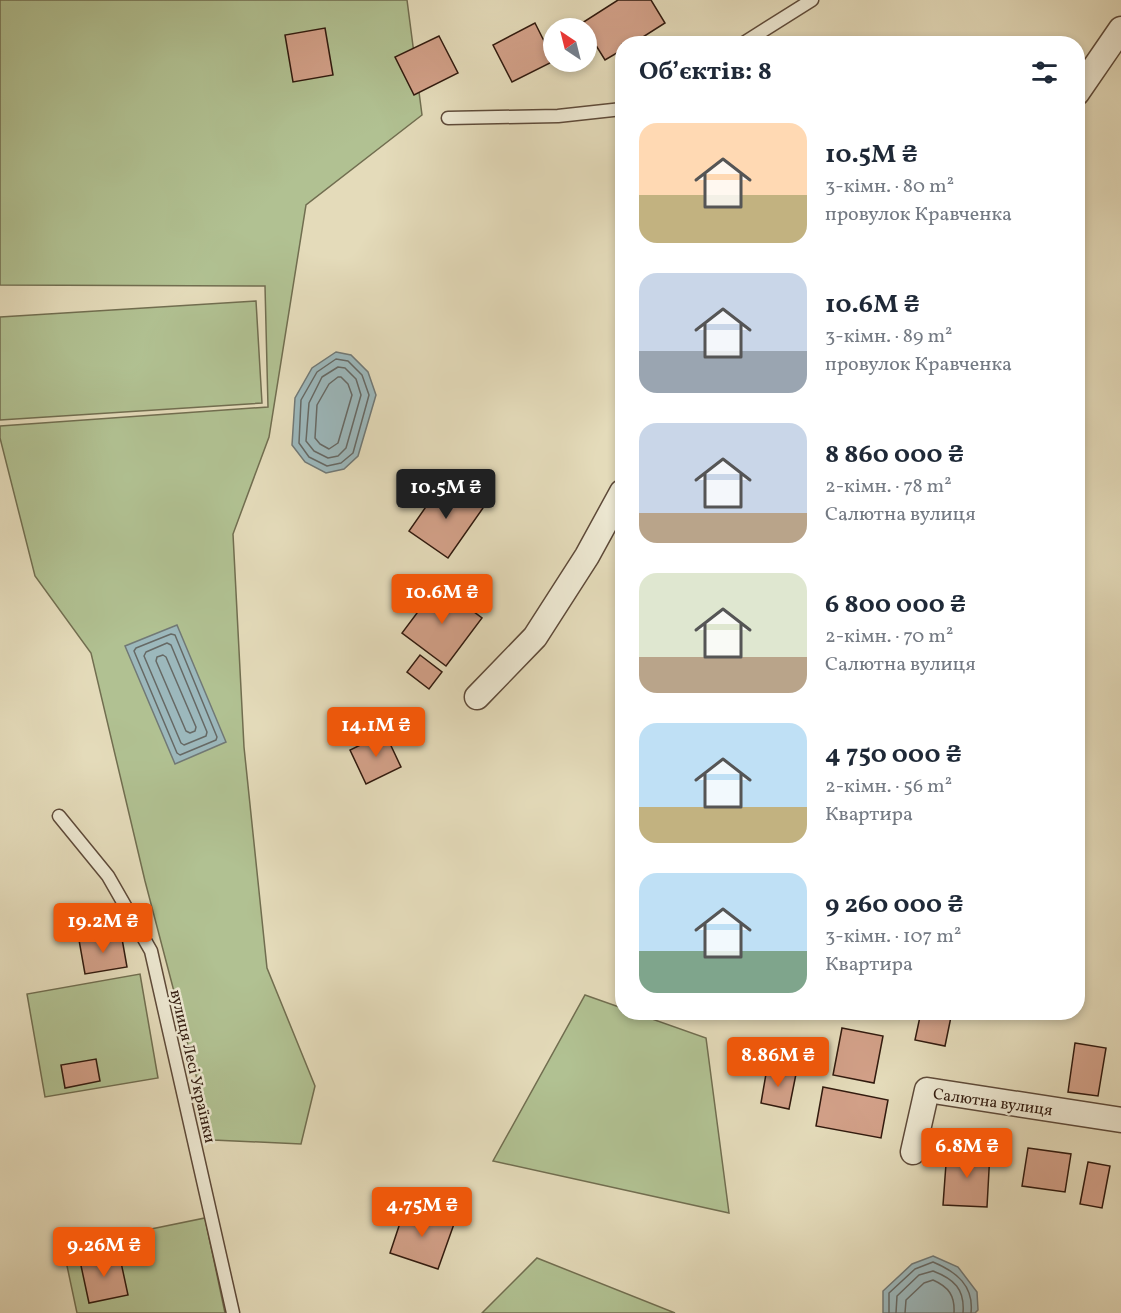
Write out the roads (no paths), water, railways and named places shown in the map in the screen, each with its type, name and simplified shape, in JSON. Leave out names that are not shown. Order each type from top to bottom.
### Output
[{"type":"street","points":[[1085,81],[1121,29]]},
{"type":"street","points":[[477,697],[535,638],[587,556],[615,505]]},
{"type":"street","name":"Салютна вулиця","points":[[913,1152],[927,1090],[1121,1120]]},
{"type":"lane","points":[[755,36],[812,0]]},
{"type":"lane","points":[[448,118],[558,117],[615,110]]},
{"type":"lane","name":"вулиця Лесі Українки","points":[[59,816],[108,876],[151,951],[233,1313]]},
{"type":"water","points":[[336,352],[351,355],[368,372],[376,395],[358,456],[344,469],[326,473],[305,462],[292,445],[295,398],[312,368]]},
{"type":"water","points":[[177,625],[226,742],[175,764],[125,646]]},
{"type":"water","points":[[933,1256],[958,1267],[977,1292],[978,1310],[975,1313],[883,1313],[883,1291],[912,1264]]}]
